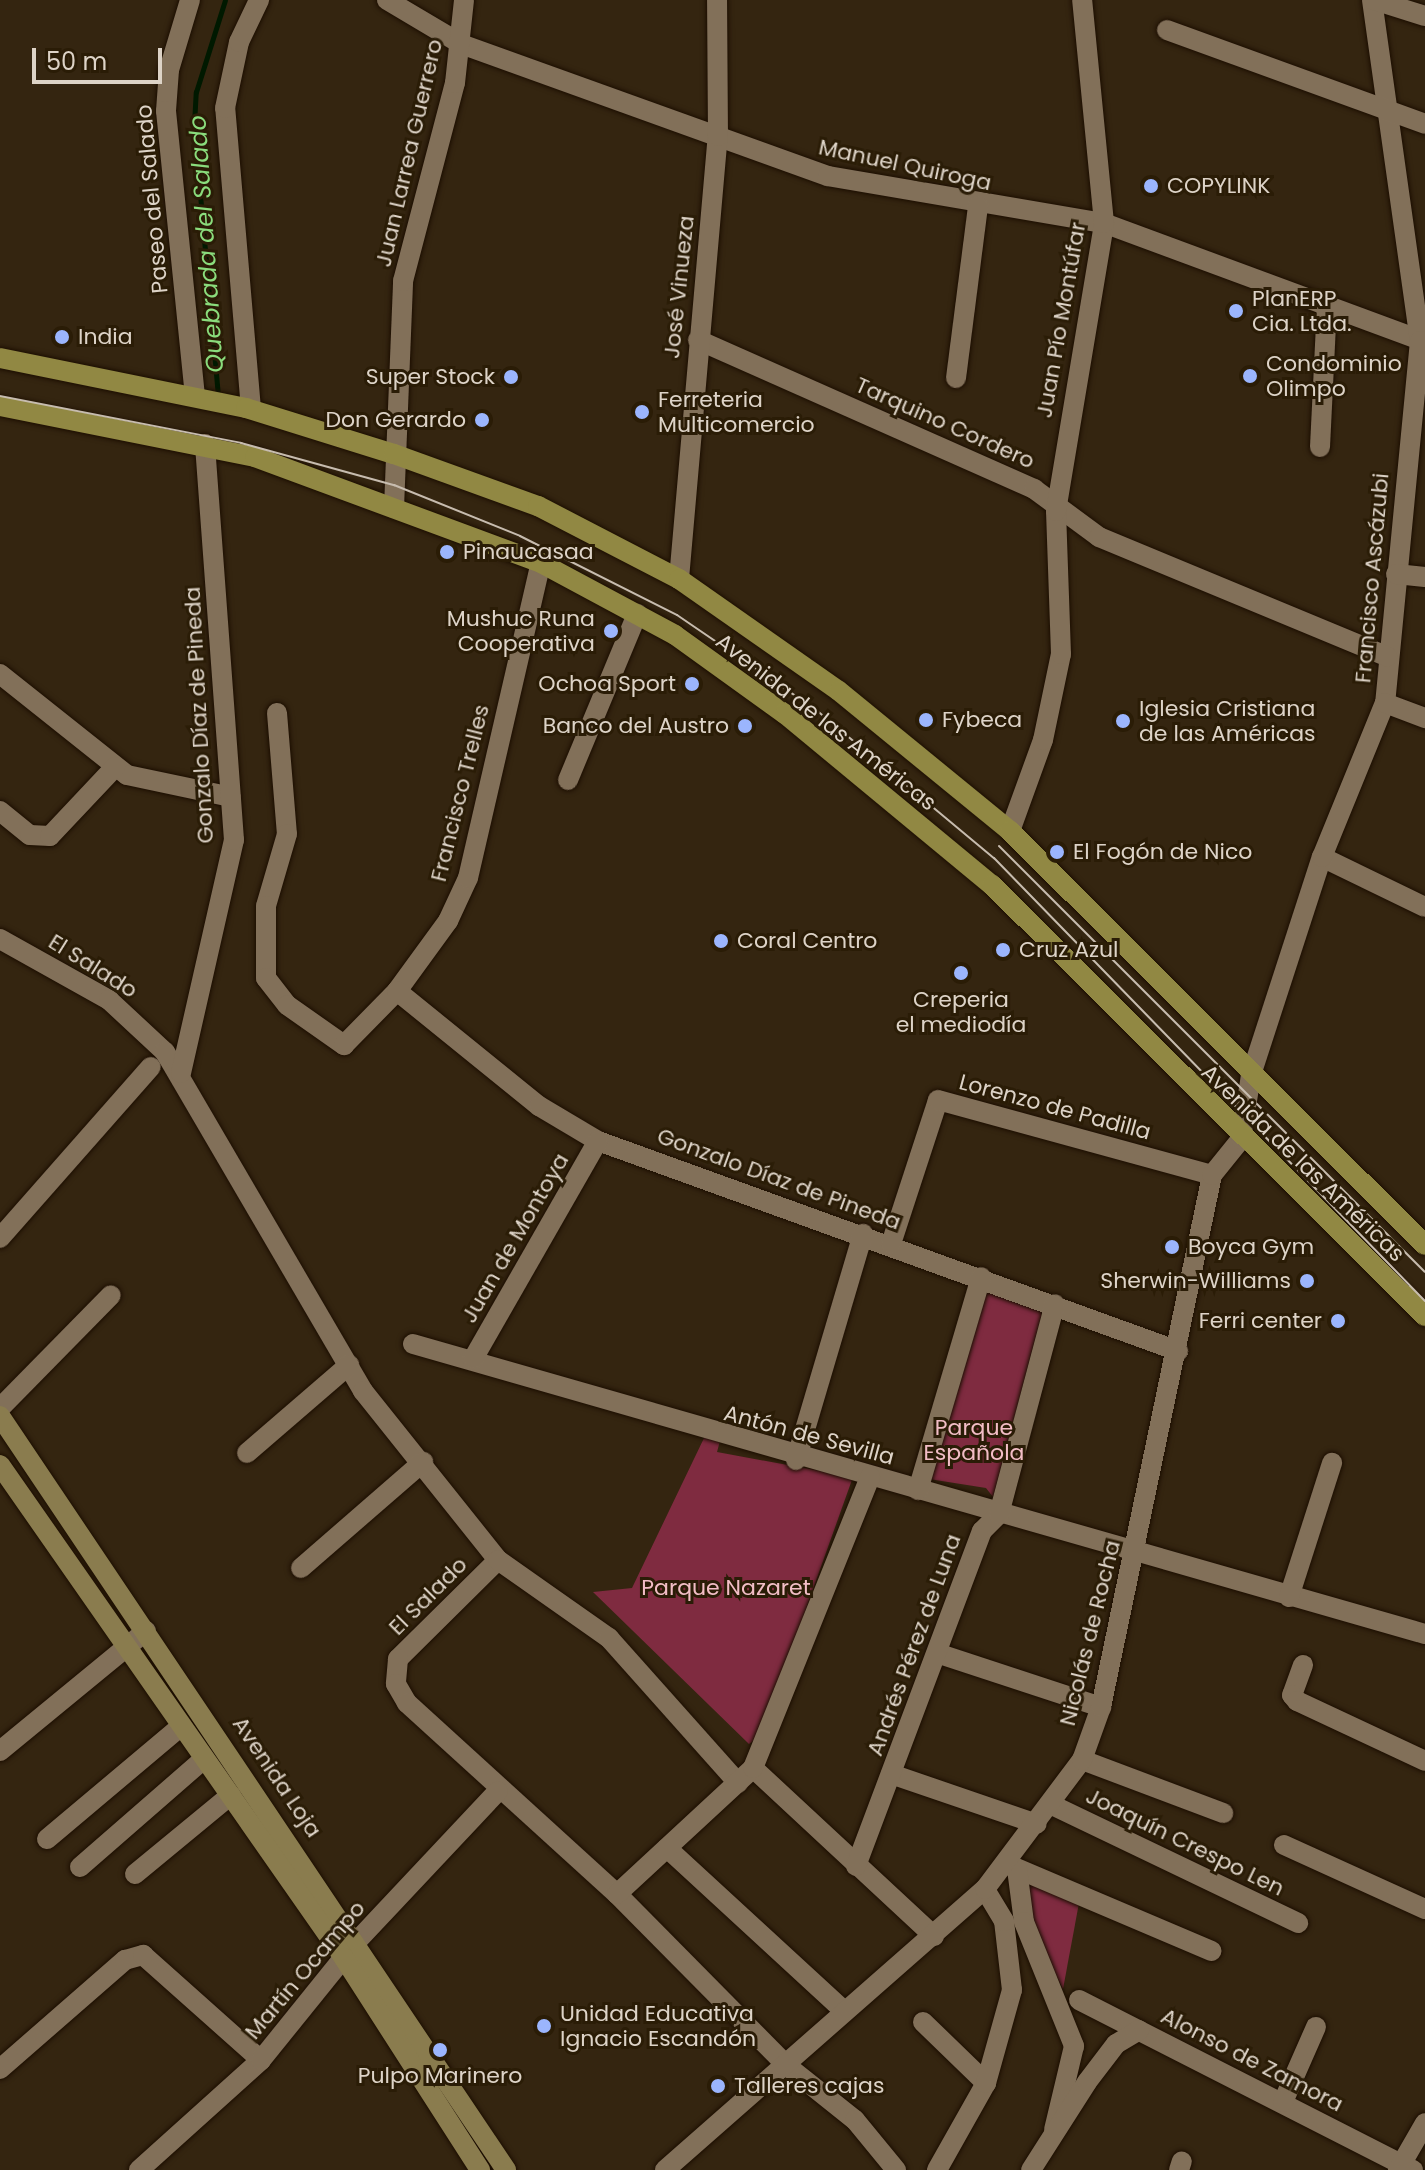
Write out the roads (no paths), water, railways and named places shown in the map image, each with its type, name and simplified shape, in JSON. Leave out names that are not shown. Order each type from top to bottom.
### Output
[{"type":"main road","name":"Avenida de las Américas","points":[[0,358],[249,409],[394,454],[538,506],[679,579],[839,691],[1010,831],[1251,1075],[1425,1245]]},
{"type":"main road","name":"Avenida de las Américas","points":[[0,406],[209,445],[255,457],[541,563],[637,614],[785,714],[992,885],[1241,1139],[1425,1316]]},
{"type":"main road","name":"Avenida Loja","points":[[0,1416],[358,1940],[506,2170]]},
{"type":"main road","points":[[0,1465],[344,1958],[480,2170]]},
{"type":"street","name":"Paseo del Salado","points":[[190,0],[169,70],[166,111],[200,398]]},
{"type":"street","points":[[249,409],[225,118],[234,58],[259,0]]},
{"type":"street","name":"Manuel Quiroga","points":[[387,0],[461,44],[828,176],[978,206],[1104,223],[1422,341]]},
{"type":"street","name":"Juan Larrea Guerrero","points":[[394,508],[394,454],[406,263],[461,44],[464,0]]},
{"type":"street","name":"José Vinueza","points":[[679,579],[718,136],[717,0]]},
{"type":"street","name":"Juan Pío Montúfar","points":[[1010,831],[1043,740],[1061,654],[1056,511],[1104,223],[1082,0]]},
{"type":"street","points":[[1373,0],[1425,16]]},
{"type":"street","name":"Francisco Ascázubi","points":[[1241,1139],[1251,1075],[1322,857],[1385,703],[1387,656],[1422,341],[1384,110],[1373,0]]},
{"type":"street","points":[[1167,30],[1425,124]]},
{"type":"street","points":[[956,378],[978,206]]},
{"type":"street","points":[[1320,447],[1327,306]]},
{"type":"street","name":"Tarquino Cordero","points":[[698,340],[1034,489],[1056,511],[1099,537],[1387,656]]},
{"type":"street","name":"Gonzalo Díaz de Pineda","points":[[181,1073],[234,840],[209,445]]},
{"type":"street","name":"Francisco Trelles","points":[[277,713],[287,834],[266,906],[266,978],[296,1013],[344,1045],[397,991],[448,921],[468,878],[541,563]]},
{"type":"street","points":[[1396,574],[1425,577]]},
{"type":"street","points":[[568,780],[637,614]]},
{"type":"street","points":[[0,674],[115,767],[231,797]]},
{"type":"street","points":[[1385,703],[1425,718]]},
{"type":"street","points":[[0,811],[30,835],[50,836],[115,767]]},
{"type":"street","points":[[1322,857],[1425,907]]},
{"type":"street","name":"El Salado","points":[[0,939],[109,1000],[181,1073],[253,1210],[349,1365],[498,1560],[398,1659],[396,1684],[498,1791],[617,1894],[786,2065],[855,2120],[896,2170]]},
{"type":"street","name":"Gonzalo Díaz de Pineda","points":[[397,991],[539,1106],[598,1141],[891,1244],[1178,1351]]},
{"type":"street","points":[[0,1238],[151,1067]]},
{"type":"street","name":"Lorenzo de Padilla","points":[[891,1244],[938,1100],[1212,1175]]},
{"type":"street","name":"Nicolás de Rocha","points":[[665,2170],[786,2065],[843,2010],[934,1936],[1012,1866],[1082,1760],[1101,1707],[1135,1554],[1212,1175],[1241,1139]]},
{"type":"street","name":"Juan de Montoya","points":[[473,1359],[598,1141]]},
{"type":"street","points":[[796,1460],[863,1234]]},
{"type":"street","points":[[918,1490],[981,1277]]},
{"type":"street","points":[[0,1408],[111,1295]]},
{"type":"street","name":"Andrés Pérez de Luna","points":[[856,1866],[982,1531],[999,1514],[1055,1304]]},
{"type":"street","name":"Antón de Sevilla","points":[[413,1344],[473,1359],[796,1460],[918,1490],[1425,1634]]},
{"type":"street","points":[[247,1453],[349,1365]]},
{"type":"street","points":[[301,1568],[423,1462]]},
{"type":"street","points":[[1289,1597],[1332,1463]]},
{"type":"street","points":[[617,1894],[745,1776],[870,1477]]},
{"type":"street","points":[[498,1560],[609,1638],[745,1776],[856,1866],[934,1936]]},
{"type":"street","points":[[4,1744],[146,1631]]},
{"type":"street","points":[[937,1653],[1101,1707]]},
{"type":"street","points":[[1303,1665],[1292,1695],[1297,1701],[1425,1761]]},
{"type":"street","points":[[47,1839],[181,1726]]},
{"type":"street","points":[[80,1867],[204,1759]]},
{"type":"street","points":[[1082,1760],[1223,1813]]},
{"type":"street","points":[[891,1774],[1037,1824]]},
{"type":"street","name":"Martín Ocampo","points":[[139,2170],[261,2060],[358,1940],[498,1791]]},
{"type":"street","points":[[135,1874],[231,1795]]},
{"type":"street","name":"Joaquín Crespo Len","points":[[1052,1805],[1298,1923]]},
{"type":"street","points":[[1284,1845],[1425,1909]]},
{"type":"street","points":[[667,1848],[843,2010]]},
{"type":"street","points":[[1012,1866],[1212,1951]]},
{"type":"street","points":[[1012,1866],[1024,1922],[1074,2046],[1054,2130],[1039,2167]]},
{"type":"street","points":[[937,2170],[986,2083],[1012,1977],[1004,1921],[985,1889]]},
{"type":"street","points":[[0,2069],[125,1960],[143,1955],[261,2060]]},
{"type":"street","name":"Alonso de Zamora","points":[[1079,2000],[1405,2167]]},
{"type":"street","points":[[923,2022],[986,2083]]},
{"type":"street","points":[[1283,2102],[1316,2027]]},
{"type":"street","points":[[1054,2130],[1116,2044],[1139,2030]]},
{"type":"street","points":[[1405,2167],[1425,2123]]},
{"type":"waterway","name":"Quebrada del Salado","points":[[218,396],[194,125],[196,92],[225,0]]},
{"type":"tram line","points":[[0,396],[241,443],[394,485],[520,536],[677,615],[815,709],[994,858],[1425,1301]]},
{"type":"tram line","points":[[999,846],[1425,1272]]},
{"type":"place","name":"COPYLINK","points":[[1151,186]]},
{"type":"place","name":"PlanERP Cia. Ltda.","points":[[1236,311]]},
{"type":"place","name":"India","points":[[62,337]]},
{"type":"place","name":"Condominio Olimpo","points":[[1250,376]]},
{"type":"place","name":"Super Stock","points":[[511,377]]},
{"type":"place","name":"Ferreteria Multicomercio","points":[[642,412]]},
{"type":"place","name":"Don Gerardo","points":[[482,420]]},
{"type":"place","name":"Pinaucasaa","points":[[447,552]]},
{"type":"place","name":"Mushuc Runa Cooperativa","points":[[611,631]]},
{"type":"place","name":"Ochoa Sport","points":[[692,684]]},
{"type":"place","name":"Fybeca","points":[[926,720]]},
{"type":"place","name":"Iglesia Cristiana de las Américas","points":[[1123,721]]},
{"type":"place","name":"Banco del Austro","points":[[745,726]]},
{"type":"place","name":"El Fogón de Nico","points":[[1057,852]]},
{"type":"place","name":"Coral Centro","points":[[721,941]]},
{"type":"place","name":"Cruz Azul","points":[[1003,950]]},
{"type":"place","name":"Creperia el mediodía","points":[[961,973]]},
{"type":"place","name":"Boyca Gym","points":[[1172,1247]]},
{"type":"place","name":"Sherwin-Williams","points":[[1307,1281]]},
{"type":"place","name":"Ferri center","points":[[1338,1321]]},
{"type":"place","name":"Unidad Educativa Ignacio Escandón","points":[[544,2026]]},
{"type":"place","name":"Pulpo Marinero","points":[[440,2050]]},
{"type":"place","name":"Talleres cajas","points":[[718,2086]]},
{"type":"park label","name":"Parque Española","points":[[974,1440]]},
{"type":"park label","name":"Parque Nazaret","points":[[726,1588]]}]
